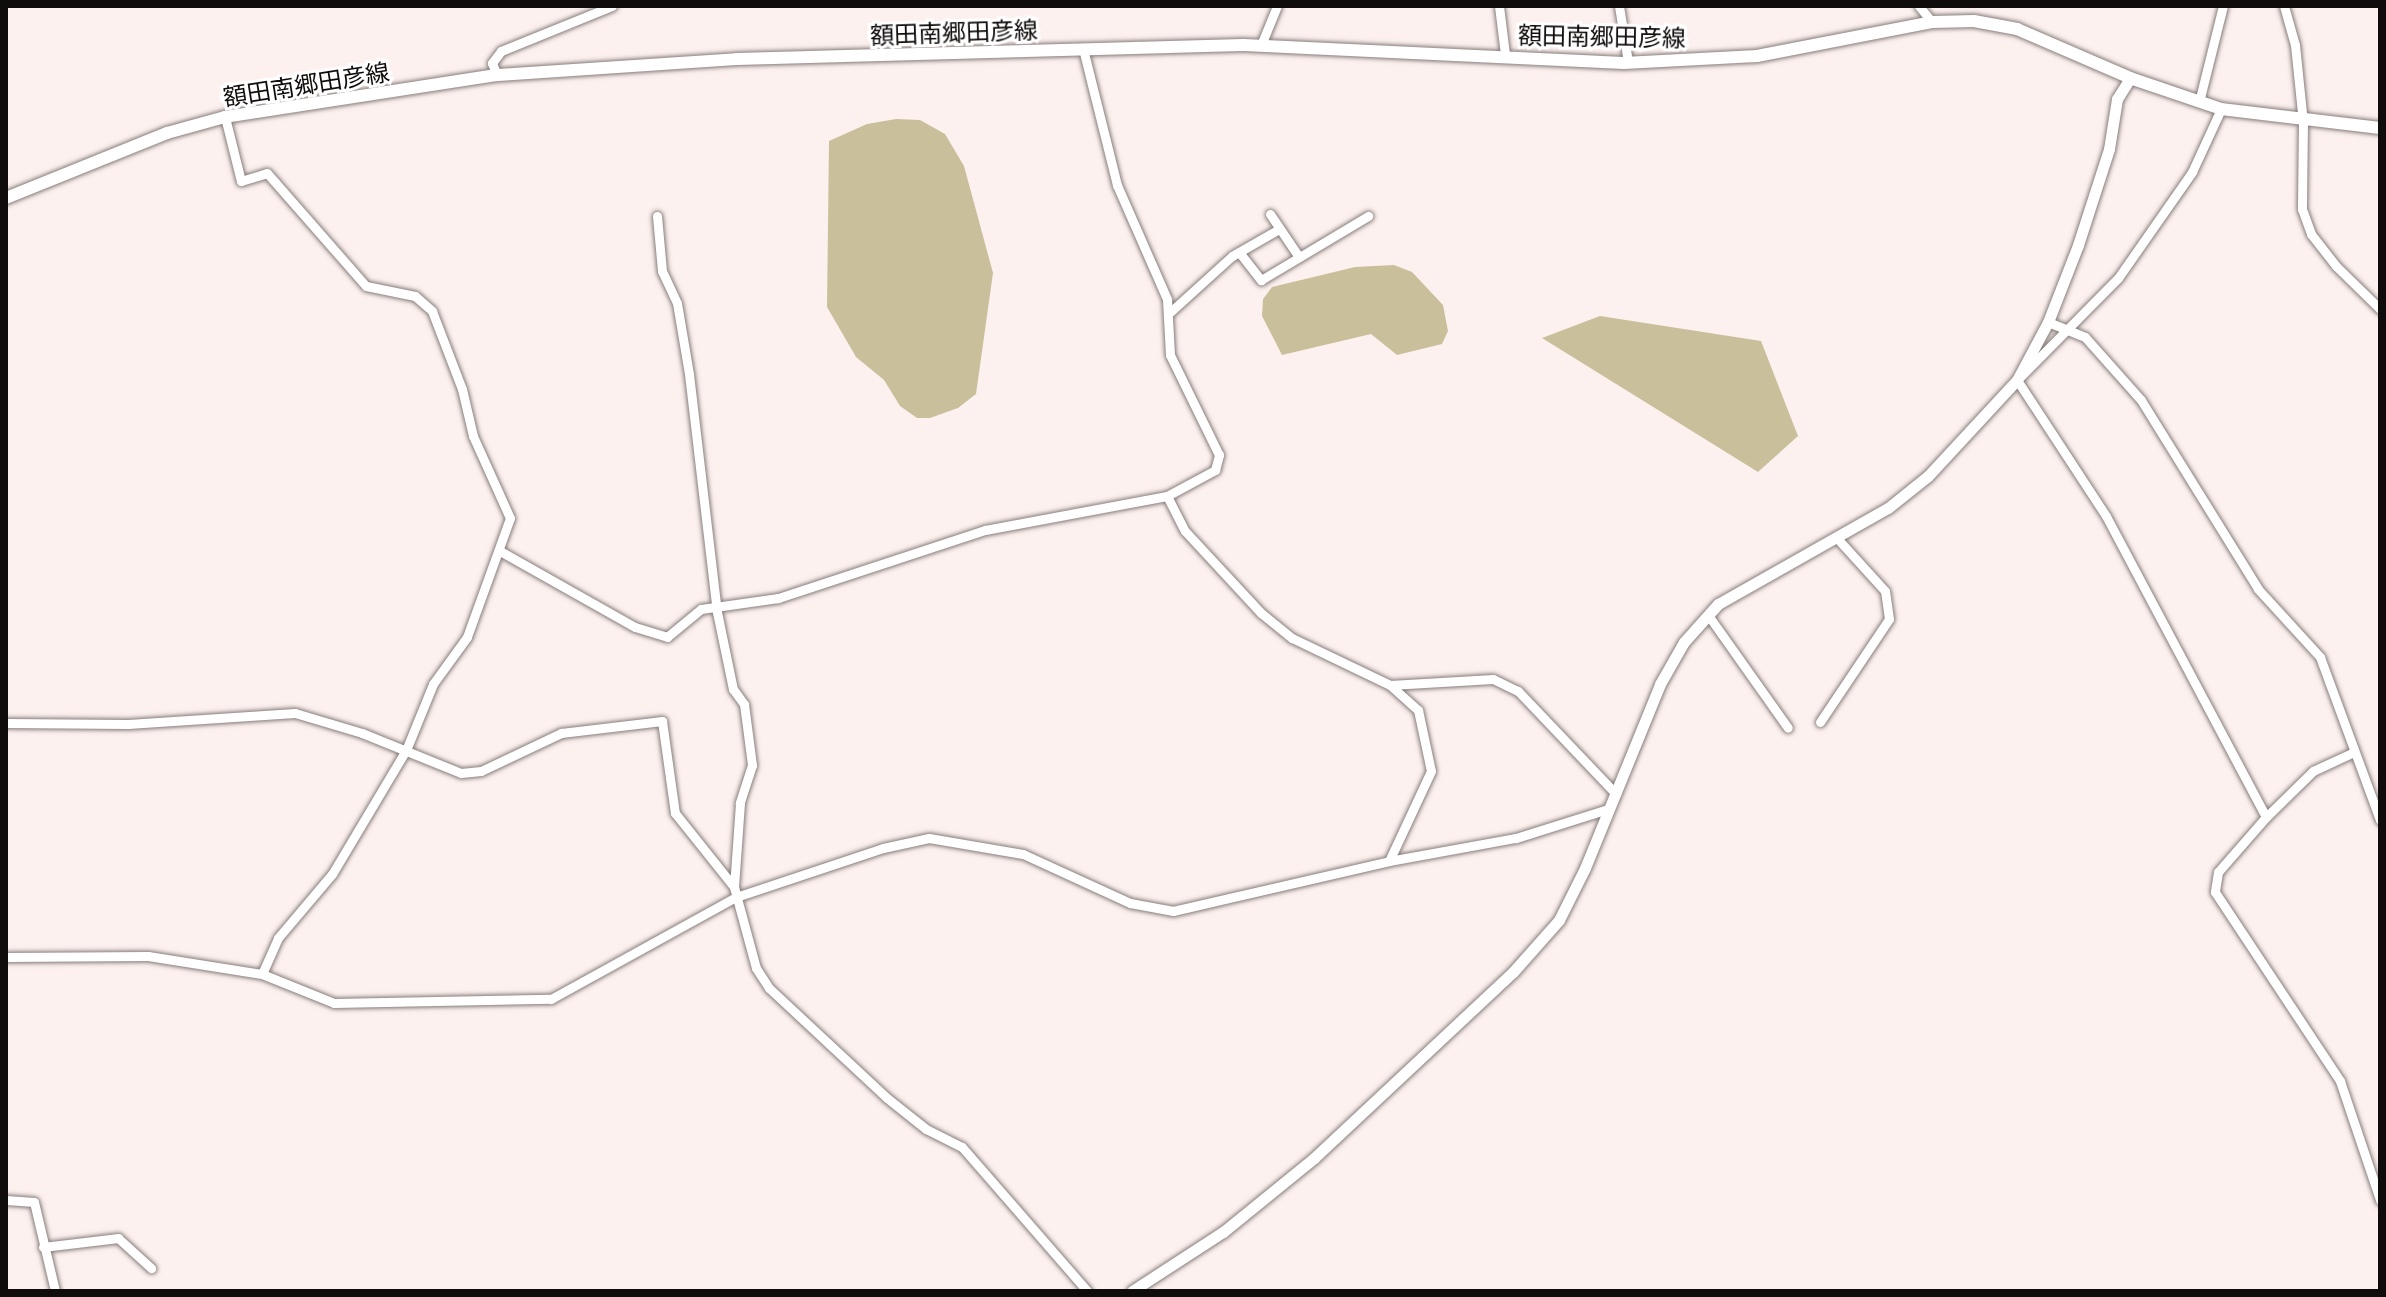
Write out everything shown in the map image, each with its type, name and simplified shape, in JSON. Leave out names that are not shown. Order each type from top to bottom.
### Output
[{"type":"main road","name":"額田南郷田彦線","points":[[6,198],[167,133],[225,117],[497,75],[737,59],[1261,45],[1628,62],[1757,56],[1932,22],[1974,21],[2017,29],[2130,78],[2221,109],[2303,122],[2380,128]]},
{"type":"street","points":[[497,75],[492,63],[501,51],[612,6]]},
{"type":"street","points":[[1261,45],[1277,6]]},
{"type":"street","points":[[1499,6],[1505,54]]},
{"type":"street","points":[[1619,6],[1628,62]]},
{"type":"street","points":[[1919,6],[1932,22]]},
{"type":"street","points":[[2199,102],[2223,6]]},
{"type":"street","points":[[2284,6],[2295,45],[2303,122],[2302,209],[2311,234],[2380,309]]},
{"type":"street","points":[[500,551],[655,636],[667,637],[701,609],[778,598],[985,530],[1167,496],[1197,482],[1219,463],[1170,355],[1167,299],[1117,185],[1083,49]]},
{"type":"street","points":[[2017,380],[2048,322],[2109,149],[2117,99],[2130,78]]},
{"type":"street","points":[[1132,1291],[1223,1232],[1314,1158],[1513,972],[1559,920],[1616,794],[1660,684],[1684,642],[1708,615],[1766,572],[1837,538],[1928,476],[2118,278],[2170,206],[2221,109]]},
{"type":"street","points":[[225,117],[241,181],[267,173],[347,270],[366,286],[415,296],[440,322],[443,349],[462,389],[473,436],[510,518],[467,637],[433,684],[406,750],[332,874],[278,938],[262,974]]},
{"type":"street","points":[[1270,214],[1299,257]]},
{"type":"street","points":[[657,216],[662,271],[677,303],[689,374],[718,605],[733,689],[744,704],[752,765],[740,803],[735,892],[756,968],[769,988],[887,1098],[926,1129],[962,1147],[1087,1291]]},
{"type":"street","points":[[1239,252],[1261,280],[1368,216]]},
{"type":"street","points":[[1168,314],[1239,252],[1279,229]]},
{"type":"street","points":[[2048,322],[2085,337],[2141,400],[2258,589],[2320,657],[2380,820]]},
{"type":"street","points":[[2017,380],[2106,516],[2266,817]]},
{"type":"street","points":[[1167,496],[1185,531],[1261,613],[1292,638],[1390,685],[1418,710],[1432,757],[1431,771],[1389,861]]},
{"type":"street","points":[[1820,722],[1889,619],[1885,591],[1837,538]]},
{"type":"street","points":[[1708,615],[1788,728]]},
{"type":"street","points":[[1390,685],[1493,679],[1518,691],[1616,794]]},
{"type":"street","points":[[6,723],[128,724],[295,713],[406,750],[461,773],[481,771],[561,733],[662,721],[675,813],[735,892]]},
{"type":"street","points":[[2354,752],[2313,771],[2266,817],[2218,872],[2217,898],[2340,1081],[2380,1200]]},
{"type":"street","points":[[6,957],[148,956],[262,974],[334,1003],[551,999],[735,892],[883,848],[929,838],[1023,854],[1130,903],[1173,911],[1389,861],[1516,838],[1608,809]]},
{"type":"street","points":[[6,1200],[34,1202],[55,1291]]},
{"type":"street","points":[[43,1247],[118,1238],[151,1268]]},
{"type":"shaded area","points":[[896,119],[920,120],[945,134],[964,166],[993,273],[976,394],[958,408],[930,418],[917,418],[900,406],[884,380],[856,357],[827,307],[829,141],[867,124]]},
{"type":"shaded area","points":[[1394,265],[1412,272],[1443,305],[1448,331],[1442,344],[1397,355],[1371,334],[1282,355],[1262,316],[1263,299],[1272,287],[1355,267]]},
{"type":"shaded area","points":[[1600,316],[1761,341],[1798,436],[1758,472],[1542,338]]}]
